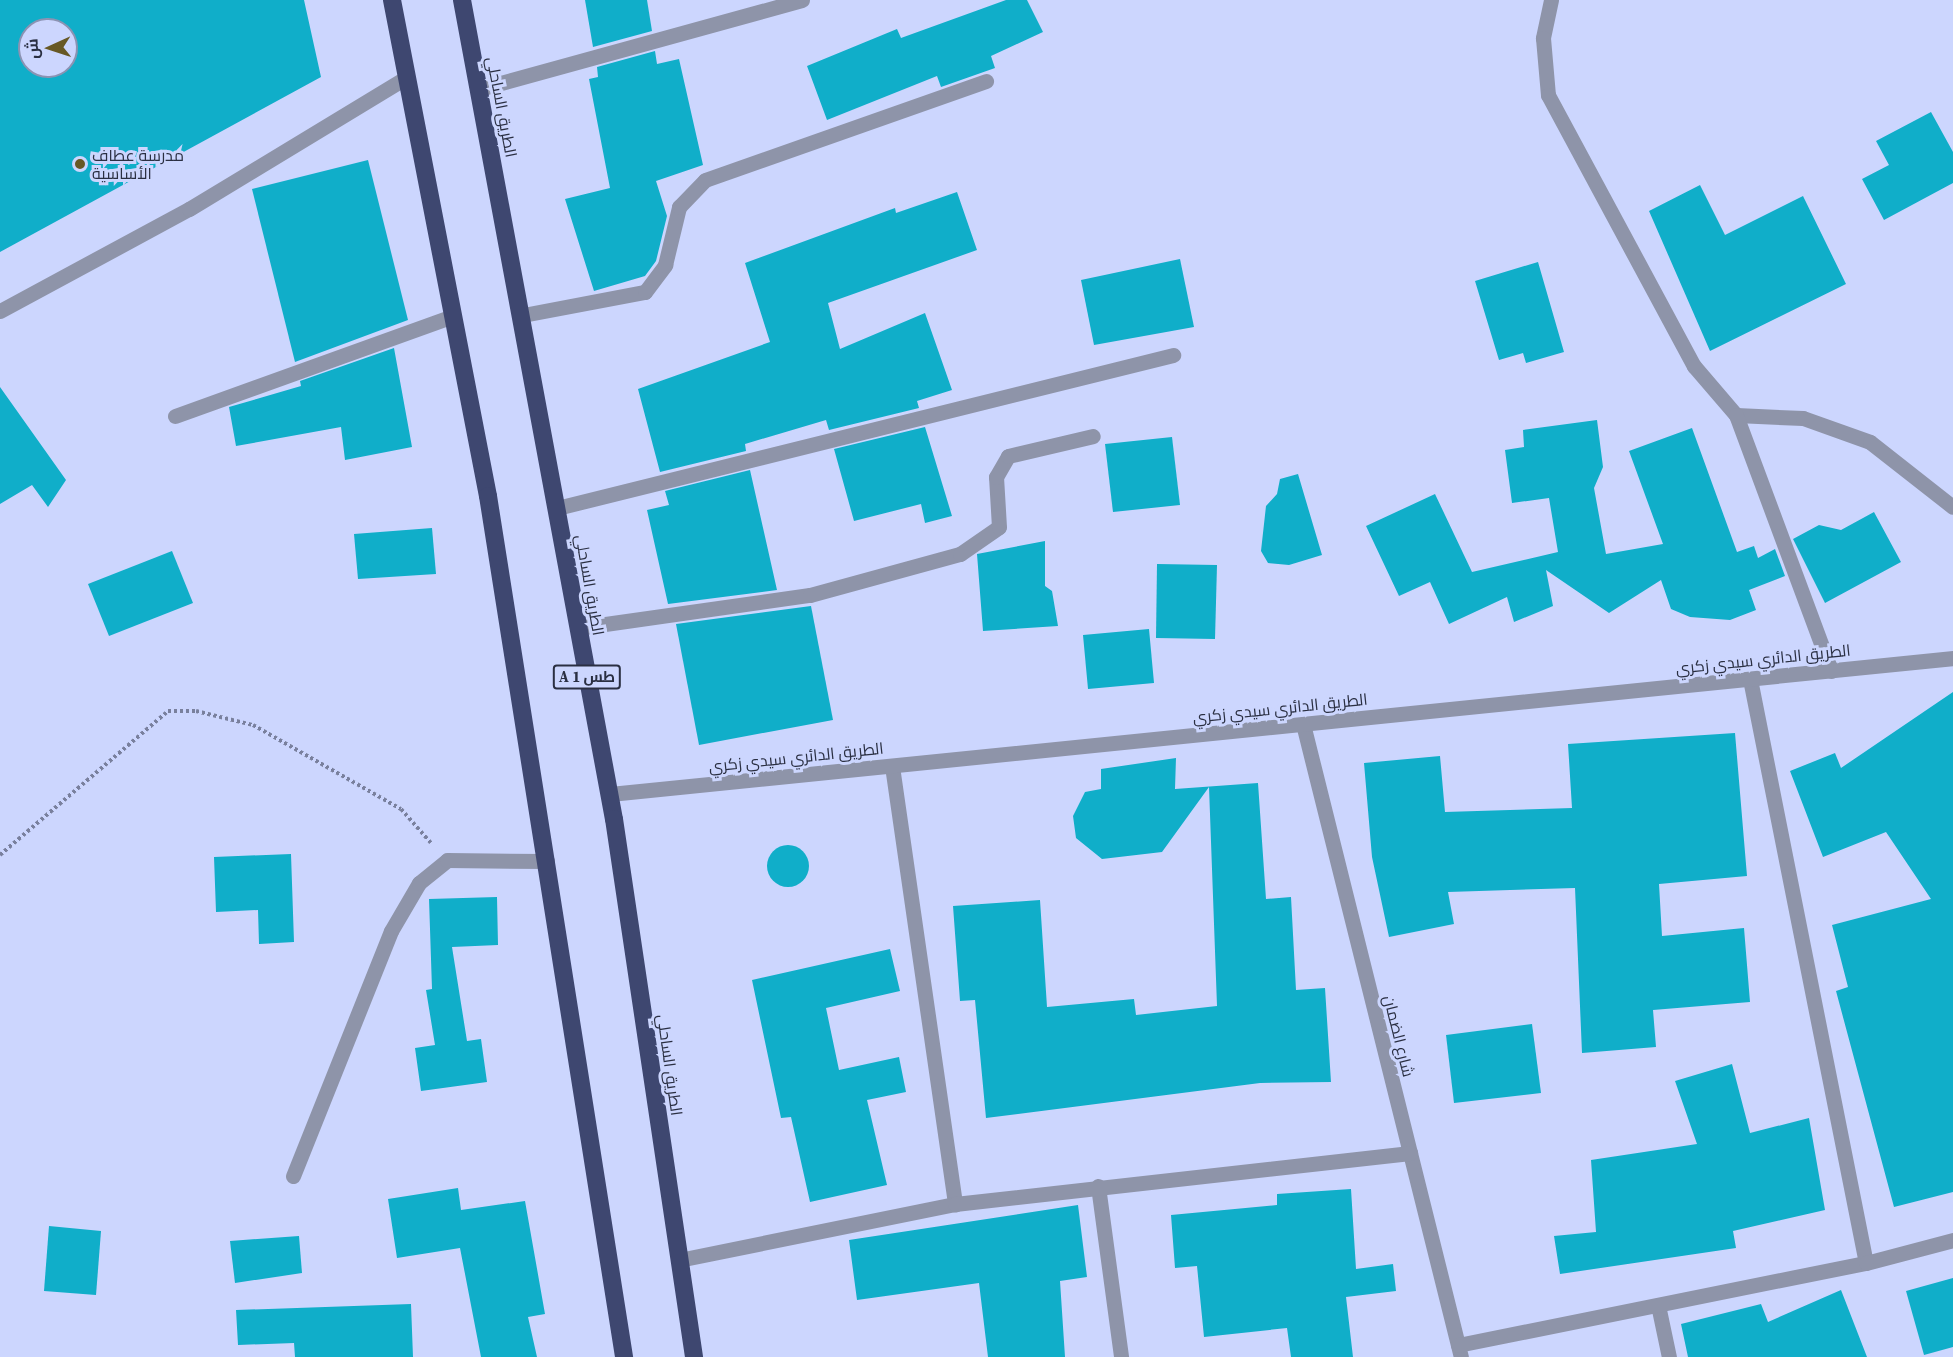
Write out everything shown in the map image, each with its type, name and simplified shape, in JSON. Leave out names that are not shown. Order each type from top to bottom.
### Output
[{"type":"highway","points":[[392,0],[453,316],[547,861],[624,1357]]},
{"type":"highway","name":"الطريق الساحلي","points":[[462,0],[523,315],[556,508],[610,794],[694,1357]]},
{"type":"street","points":[[479,89],[802,0]]},
{"type":"street","points":[[1551,0],[1543,66],[1562,130],[1672,332],[1736,415],[1831,671]]},
{"type":"street","points":[[0,311],[189,209],[407,77]]},
{"type":"street","points":[[523,315],[645,292],[665,266],[679,207],[705,180],[986,81]]},
{"type":"street","points":[[175,416],[453,316]]},
{"type":"street","points":[[556,508],[1173,355]]},
{"type":"street","points":[[1736,415],[1803,418],[1870,442],[1953,507]]},
{"type":"street","points":[[578,628],[810,595],[960,554],[999,527],[996,477],[1008,456],[1093,436]]},
{"type":"street","name":"الطريق الدائري سيدي زكري","points":[[610,794],[1953,658]]},
{"type":"street","points":[[1750,679],[1866,1263]]},
{"type":"street","name":"شارع الضمان","points":[[1303,724],[1459,1351]]},
{"type":"street","points":[[892,766],[955,1204]]},
{"type":"street","points":[[293,1176],[391,931],[418,883],[447,860],[547,861]]},
{"type":"street","points":[[679,1260],[955,1204],[1098,1186],[1410,1153]]},
{"type":"street","points":[[1098,1186],[1121,1357]]},
{"type":"street","points":[[1459,1351],[1658,1305],[1866,1263],[1953,1240]]},
{"type":"street","points":[[1658,1305],[1669,1357]]},
{"type":"path","points":[[0,855],[168,711],[196,711],[253,725],[345,775],[402,809],[447,860]]},
{"type":"building","name":"مدرسة عطاف الأساسية","points":[[0,0],[304,0],[321,77],[0,252]]},
{"type":"building","points":[[585,0],[647,0],[652,31],[593,47]]},
{"type":"building","points":[[1006,0],[1027,0],[1043,32],[991,56],[995,68],[941,87],[937,76],[827,120],[807,66],[897,29],[901,38]]},
{"type":"building","points":[[655,51],[657,64],[679,59],[703,165],[656,181],[667,216],[656,261],[645,276],[594,291],[565,199],[610,188],[589,79],[598,77],[597,67]]},
{"type":"building","points":[[1931,112],[1953,152],[1953,183],[1884,220],[1862,179],[1889,165],[1876,141]]},
{"type":"building","points":[[368,160],[408,320],[295,362],[252,189]]},
{"type":"building","points":[[1700,185],[1725,235],[1803,196],[1846,284],[1710,351],[1649,211]]},
{"type":"building","points":[[957,192],[977,250],[828,303],[840,349],[925,313],[952,390],[917,401],[919,408],[829,430],[826,420],[745,444],[746,451],[660,472],[638,389],[770,342],[745,263],[895,208],[896,213]]},
{"type":"building","points":[[1180,259],[1194,327],[1094,345],[1081,280]]},
{"type":"building","points":[[1538,262],[1564,352],[1526,363],[1523,353],[1499,360],[1475,281]]},
{"type":"building","points":[[394,348],[412,447],[345,460],[341,427],[236,446],[229,407],[301,386],[300,381]]},
{"type":"building","points":[[0,387],[66,480],[48,507],[32,485],[0,504]]},
{"type":"building","points":[[1597,420],[1603,467],[1594,488],[1606,554],[1663,544],[1629,451],[1692,428],[1737,552],[1754,546],[1758,558],[1775,549],[1785,576],[1749,590],[1756,610],[1730,620],[1690,617],[1671,609],[1661,580],[1609,613],[1546,570],[1553,606],[1514,622],[1507,597],[1449,624],[1430,582],[1399,596],[1366,526],[1435,494],[1472,572],[1558,552],[1549,498],[1512,503],[1505,450],[1524,447],[1523,430]]},
{"type":"building","points":[[925,427],[952,516],[925,523],[921,504],[854,521],[834,449]]},
{"type":"building","points":[[1172,437],[1180,505],[1113,512],[1105,444]]},
{"type":"building","points":[[750,470],[777,590],[668,604],[647,510],[669,505],[665,491]]},
{"type":"building","points":[[1298,474],[1322,555],[1289,565],[1268,563],[1261,551],[1266,506],[1277,494],[1280,479]]},
{"type":"building","points":[[1874,512],[1901,562],[1825,603],[1793,539],[1819,525],[1841,530]]},
{"type":"building","points":[[432,528],[436,574],[358,579],[354,534]]},
{"type":"building","points":[[1045,541],[1045,586],[1052,591],[1058,626],[983,631],[977,554]]},
{"type":"building","points":[[172,551],[193,603],[109,636],[88,584]]},
{"type":"building","points":[[1157,564],[1217,565],[1215,639],[1156,638]]},
{"type":"building","points":[[811,606],[833,720],[699,745],[676,624]]},
{"type":"building","points":[[1149,629],[1154,683],[1088,689],[1083,635]]},
{"type":"building","points":[[1953,692],[1953,1192],[1894,1207],[1836,991],[1848,987],[1832,925],[1931,899],[1886,832],[1823,857],[1790,771],[1835,753],[1841,768]]},
{"type":"building","points":[[1735,733],[1747,876],[1659,884],[1662,936],[1744,928],[1750,1002],[1653,1010],[1656,1047],[1582,1053],[1575,888],[1448,892],[1454,924],[1389,937],[1372,857],[1364,763],[1440,756],[1445,812],[1572,808],[1568,744]]},
{"type":"building","points":[[1176,758],[1175,789],[1258,783],[1266,899],[1291,897],[1296,990],[1325,988],[1331,1082],[1260,1083],[986,1118],[975,1000],[960,1001],[953,906],[1040,900],[1047,1007],[1134,999],[1136,1015],[1217,1006],[1209,787],[1162,852],[1102,859],[1076,838],[1073,816],[1085,792],[1101,789],[1101,769]]},
{"type":"building","points":[[788,845],[803,851],[809,866],[803,881],[788,887],[773,881],[767,866],[773,851]]},
{"type":"building","points":[[291,854],[294,942],[259,944],[258,910],[216,912],[214,857]]},
{"type":"building","points":[[497,897],[498,945],[452,947],[467,1041],[481,1039],[487,1082],[421,1091],[415,1048],[435,1045],[426,990],[432,989],[429,899]]},
{"type":"building","points":[[890,949],[900,991],[826,1008],[839,1070],[899,1057],[906,1092],[867,1100],[887,1185],[810,1202],[791,1117],[781,1118],[752,980]]},
{"type":"building","points":[[1532,1024],[1541,1093],[1454,1103],[1446,1035]]},
{"type":"building","points":[[1732,1064],[1750,1133],[1809,1118],[1825,1210],[1733,1231],[1736,1248],[1560,1274],[1554,1236],[1596,1232],[1591,1160],[1697,1144],[1675,1081]]},
{"type":"building","points":[[458,1188],[461,1210],[525,1201],[545,1314],[528,1317],[537,1357],[481,1357],[460,1248],[397,1258],[388,1199]]},
{"type":"building","points":[[1351,1189],[1356,1269],[1393,1264],[1396,1291],[1346,1297],[1353,1357],[1291,1357],[1287,1328],[1204,1337],[1197,1266],[1175,1268],[1171,1215],[1277,1205],[1277,1194]]},
{"type":"building","points":[[1078,1205],[1087,1277],[1060,1281],[1065,1357],[988,1357],[979,1283],[857,1300],[849,1240]]},
{"type":"building","points":[[49,1226],[101,1231],[96,1295],[44,1291]]},
{"type":"building","points":[[299,1236],[302,1273],[235,1283],[230,1241]]},
{"type":"building","points":[[1953,1278],[1953,1347],[1924,1355],[1906,1291]]},
{"type":"building","points":[[1841,1290],[1867,1357],[1688,1357],[1681,1324],[1761,1304],[1768,1322]]},
{"type":"building","points":[[411,1304],[413,1357],[295,1357],[294,1343],[238,1345],[236,1310]]},
{"type":"place","name":"مدرسة عطاف الأساسية","points":[[80,164]]}]
